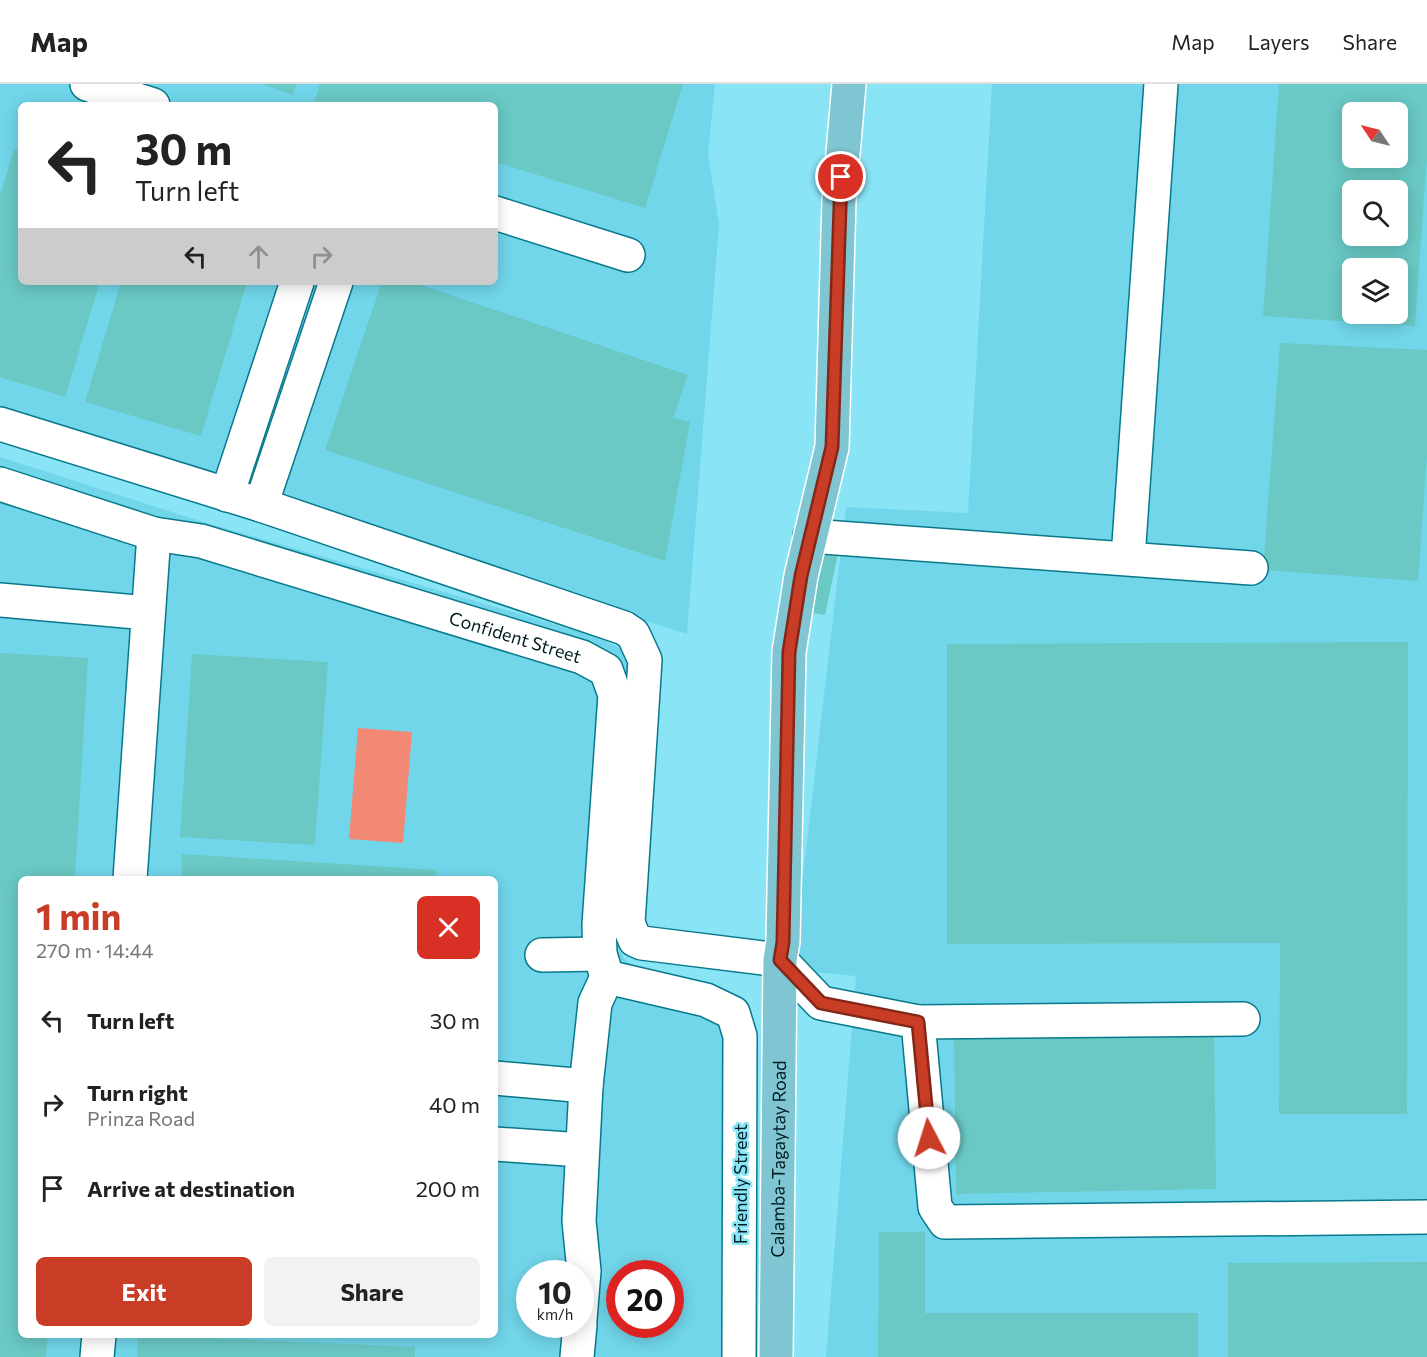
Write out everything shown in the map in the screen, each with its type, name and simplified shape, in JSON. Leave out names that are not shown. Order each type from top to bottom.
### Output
[{"type":"main road","name":"Calamba-Tagaytay Road","points":[[776,1357],[780,960],[783,942],[789,652],[801,576],[832,447],[839,200],[849,84]]},
{"type":"street","points":[[87,84],[144,102]]},
{"type":"street","points":[[1128,558],[1161,84]]},
{"type":"street","points":[[498,214],[628,255]]},
{"type":"street","points":[[226,495],[296,285]]},
{"type":"street","points":[[261,505],[335,285]]},
{"type":"street","points":[[0,424],[261,505],[624,628],[633,634],[645,660],[628,923],[630,932],[642,943],[780,960],[821,1003],[918,1022],[1243,1019]]},
{"type":"street","name":"Confident Street","points":[[0,484],[154,534],[201,541],[582,657],[606,670],[615,695],[599,925],[603,965]]},
{"type":"street","points":[[130,876],[154,534]]},
{"type":"street","points":[[810,536],[1251,568]]},
{"type":"street","points":[[0,600],[148,613]]},
{"type":"street","points":[[542,955],[603,965],[595,1003],[586,1086],[579,1221],[583,1260]]},
{"type":"street","name":"Friendly Street","points":[[603,965],[706,1000],[733,1013],[740,1036],[739,1357]]},
{"type":"street","points":[[918,1022],[935,1207],[945,1222],[1427,1216]]},
{"type":"street","points":[[498,1078],[586,1086]]},
{"type":"street","points":[[498,1144],[582,1150]]},
{"type":"street","points":[[97,1357],[99,1338]]},
{"type":"street","points":[[578,1357],[579,1338]]},
{"type":"shaded area","points":[[0,84],[715,84],[708,154],[719,224],[687,634],[0,418]]},
{"type":"shaded area","points":[[992,84],[1427,84],[1427,1357],[826,1357],[856,976],[792,970],[846,507],[968,513]]},
{"type":"shaded area","points":[[0,457],[197,520],[592,635],[628,652],[612,890],[613,938],[624,958],[639,972],[752,1011],[752,1357],[0,1357]]},
{"type":"shaded area","points":[[358,728],[412,732],[403,843],[349,839]]},
{"type":"building","points":[[262,84],[296,84],[293,95]]},
{"type":"building","points":[[320,84],[683,84],[645,208],[498,163],[498,102],[314,102]]},
{"type":"building","points":[[1279,84],[1427,84],[1427,156],[1415,326],[1385,324],[1408,324],[1408,258],[1342,258],[1342,321],[1263,316]]},
{"type":"building","points":[[14,149],[18,150],[18,285],[99,285],[65,397],[0,377],[0,195]]},
{"type":"building","points":[[120,285],[246,285],[201,436],[85,402]]},
{"type":"building","points":[[381,285],[421,285],[688,375],[673,418],[690,422],[665,561],[325,450]]},
{"type":"building","points":[[1280,343],[1427,350],[1427,455],[1418,581],[1263,570]]},
{"type":"building","points":[[821,549],[838,553],[825,615],[808,612]]},
{"type":"building","points":[[1408,642],[1407,1114],[1279,1114],[1280,943],[947,944],[947,644]]},
{"type":"building","points":[[0,653],[88,658],[75,876],[18,876],[18,1338],[48,1338],[46,1357],[0,1357]]},
{"type":"building","points":[[192,654],[328,662],[315,845],[180,837]]},
{"type":"building","points":[[182,854],[437,870],[436,876],[181,876]]},
{"type":"building","points":[[1214,1026],[1216,1189],[956,1194],[954,1031]]},
{"type":"building","points":[[879,1232],[925,1232],[925,1313],[1198,1313],[1198,1357],[878,1357]]},
{"type":"building","points":[[1427,1262],[1427,1357],[1228,1357],[1228,1263]]},
{"type":"building","points":[[138,1338],[207,1338],[415,1347],[415,1357],[137,1357]]},
{"type":"route","points":[[841,177],[832,447],[801,576],[789,652],[783,942],[780,960],[821,1003],[887,1014],[918,1022],[929,1138]]}]
